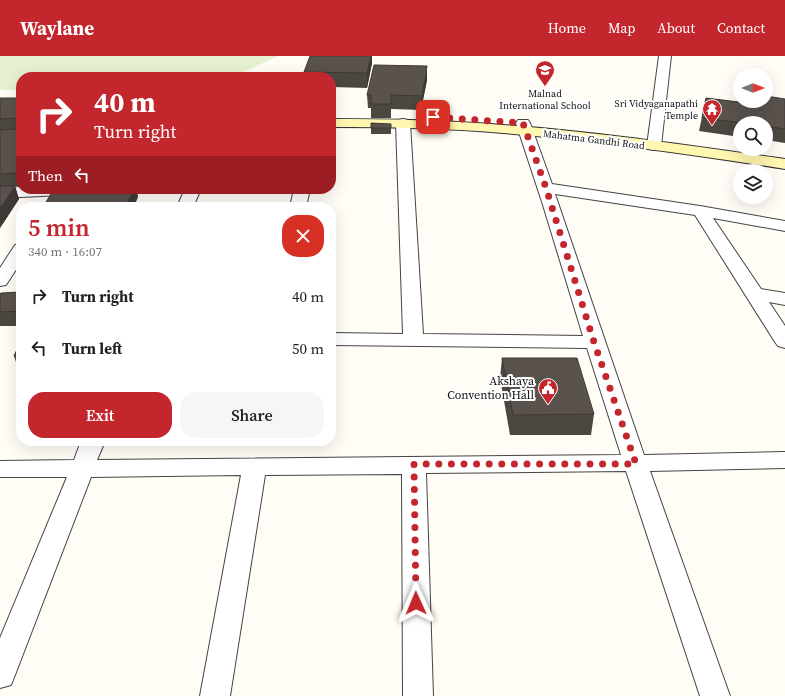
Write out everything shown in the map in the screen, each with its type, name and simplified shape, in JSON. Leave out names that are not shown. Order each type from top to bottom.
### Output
[{"type":"street","points":[[655,141],[665,56]]},
{"type":"street","name":"Mahatma Gandhi Road","points":[[336,116],[418,116],[785,156]]},
{"type":"street","name":"Mahatma Gandhi Road","points":[[336,123],[403,123],[524,127]]},
{"type":"street","points":[[403,123],[413,340]]},
{"type":"street","points":[[524,127],[546,188],[594,342],[715,696]]},
{"type":"street","name":"Mahatma Gandhi Road","points":[[655,141],[785,164]]},
{"type":"street","points":[[546,188],[700,211],[785,226]]},
{"type":"street","points":[[0,193],[16,192]]},
{"type":"street","points":[[700,211],[785,342]]},
{"type":"street","points":[[0,280],[16,256]]},
{"type":"street","points":[[755,294],[785,299]]},
{"type":"street","points":[[336,339],[594,342]]},
{"type":"street","points":[[0,675],[92,446]]},
{"type":"street","points":[[0,469],[414,464],[636,464],[785,460]]},
{"type":"street","points":[[414,464],[418,696]]},
{"type":"street","points":[[215,696],[254,467]]},
{"type":"green space","points":[[0,56],[278,56],[242,72],[16,72],[16,90],[0,90]]},
{"type":"building","points":[[310,56],[371,56],[367,73],[304,72]]},
{"type":"building","points":[[374,65],[427,66],[422,96],[391,95],[391,104],[371,104],[371,95],[367,95]]},
{"type":"building","points":[[773,97],[785,99],[785,129],[773,127],[773,116],[733,116],[733,122],[702,118],[706,98],[733,101],[733,108],[773,108]]},
{"type":"building","points":[[0,98],[16,98],[16,118],[0,119]]},
{"type":"building","points":[[371,123],[391,124],[391,128],[371,128]]},
{"type":"building","points":[[16,129],[16,173],[0,174],[0,130]]},
{"type":"building","points":[[0,186],[15,186],[0,209]]},
{"type":"building","points":[[51,194],[132,194],[128,202],[46,202]]},
{"type":"building","points":[[16,292],[16,311],[0,312],[1,293]]},
{"type":"building","points":[[502,358],[577,358],[594,414],[513,415]]},
{"type":"place","name":"Malnad International School","points":[[545,87]]},
{"type":"place","name":"Sri Vidyaganapathi Temple","points":[[712,126]]},
{"type":"place","name":"Akshaya Convention Hall","points":[[548,405]]},
{"type":"route","points":[[416,603],[414,464],[636,464],[594,342],[546,188],[523,123],[433,117]]}]
